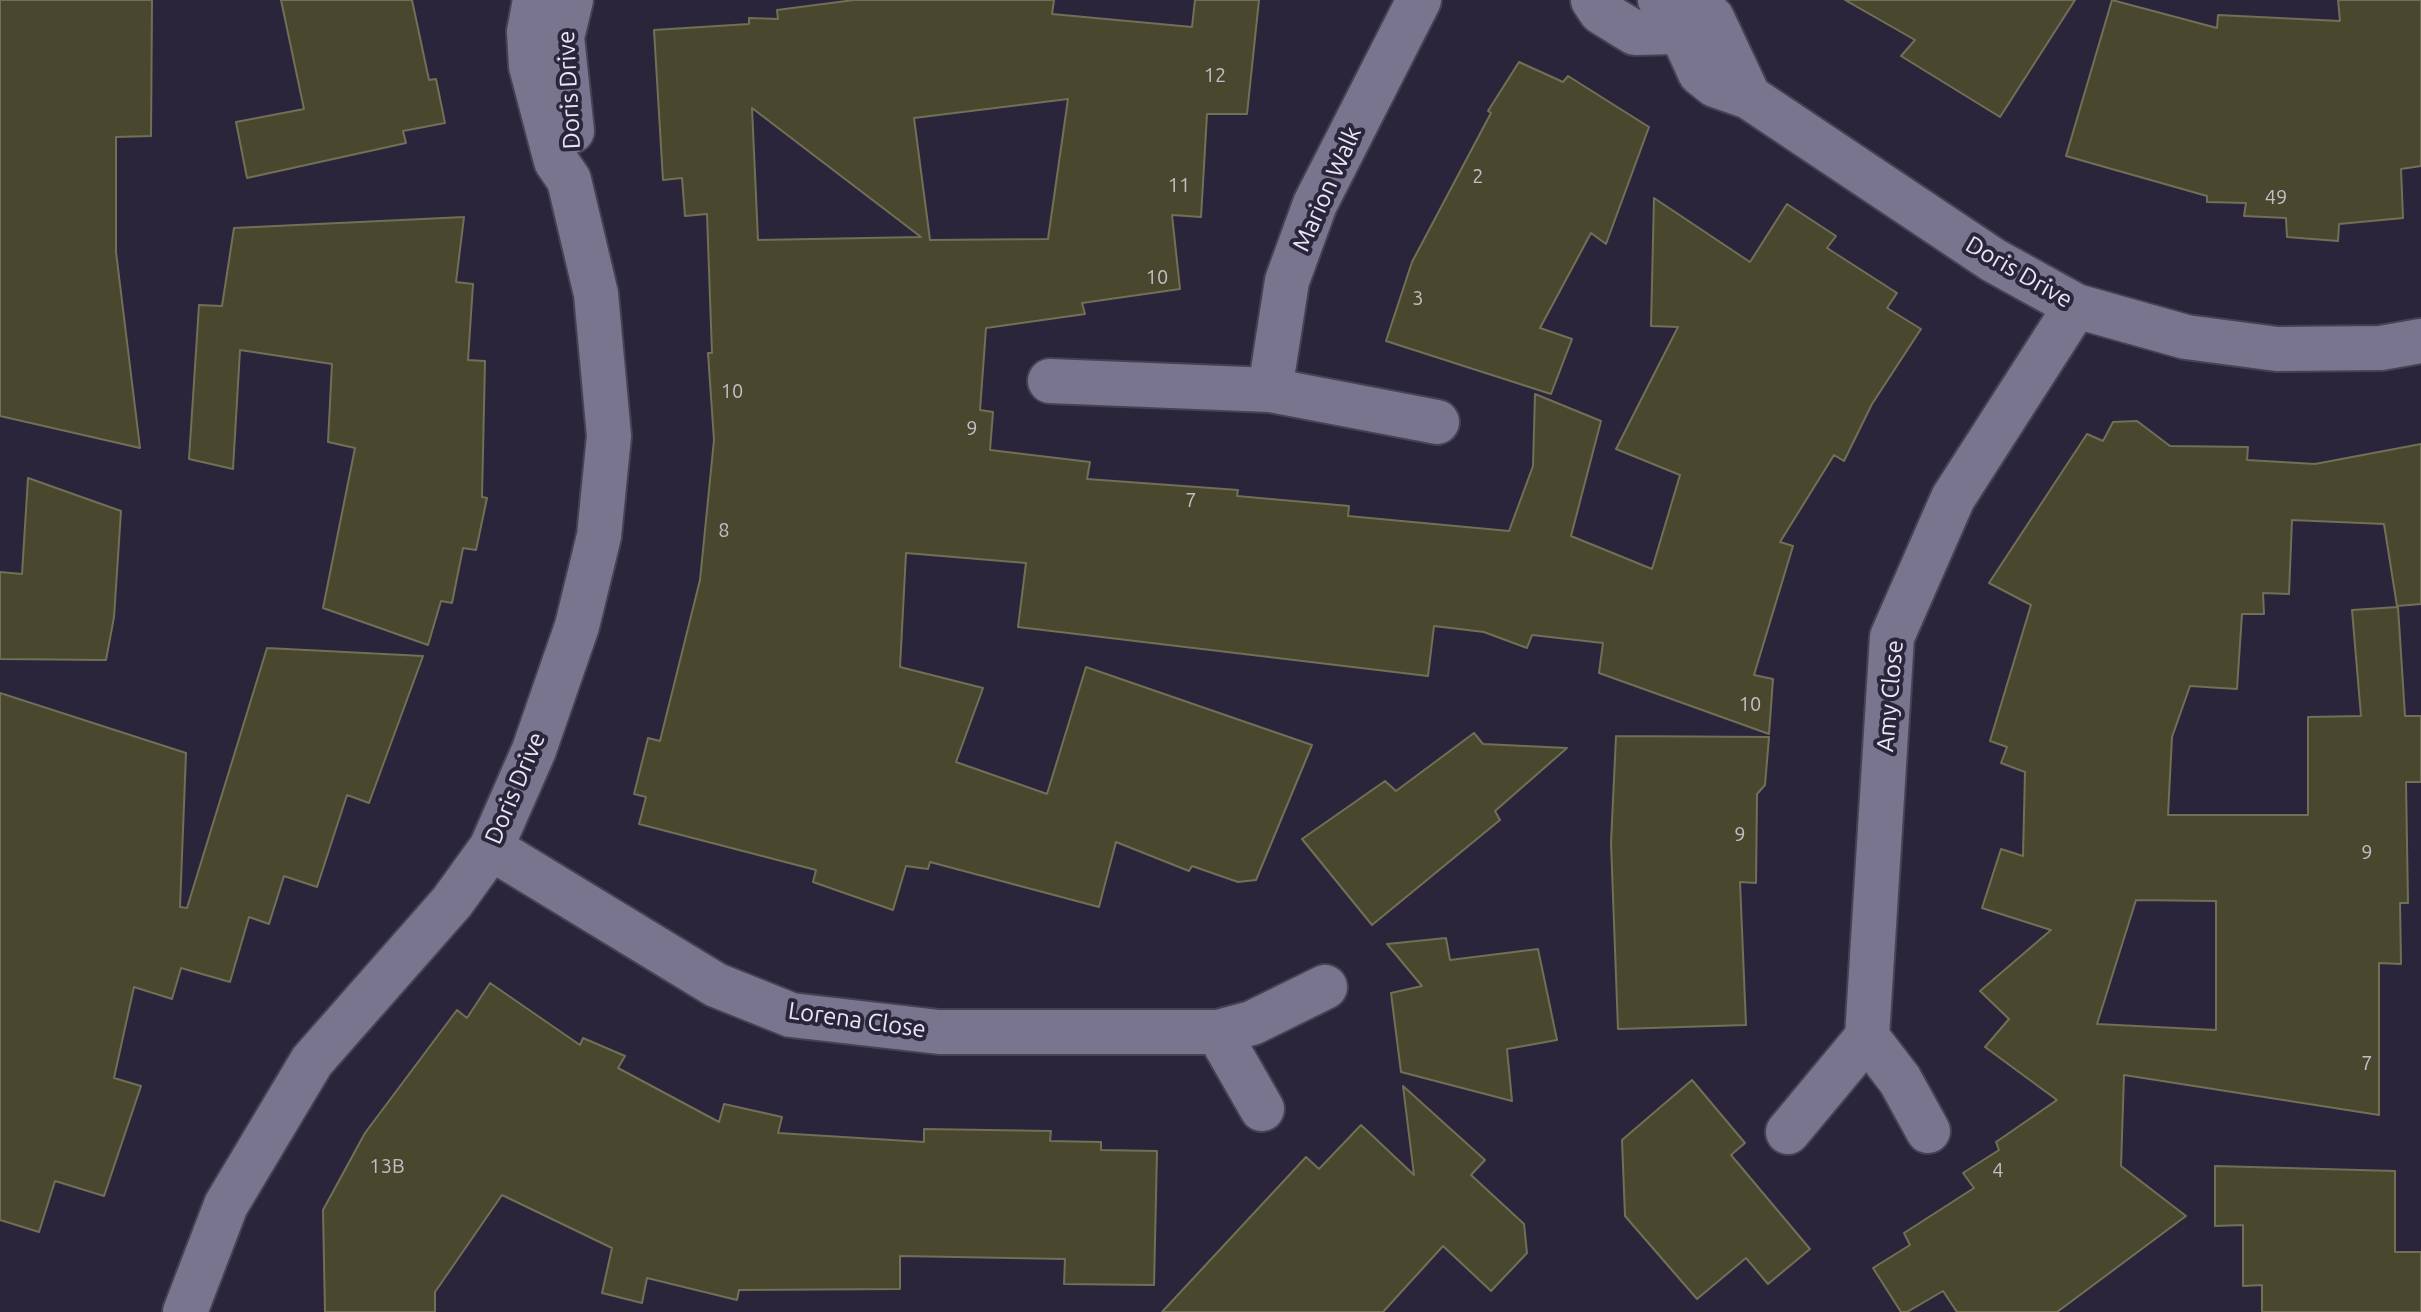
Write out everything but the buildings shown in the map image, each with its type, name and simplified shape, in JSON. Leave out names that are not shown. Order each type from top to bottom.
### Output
[{"type":"street","name":"Doris Drive","points":[[185,1312],[226,1205],[312,1061],[452,902],[491,848],[534,750],[577,626],[599,536],[609,436],[596,294],[569,180],[556,161],[531,66],[529,32],[535,0]]},
{"type":"street","name":"Doris Drive","points":[[569,180],[575,152],[562,37],[571,0]]},
{"type":"street","name":"Marion Walk","points":[[1270,390],[1287,281],[1315,204],[1419,0]]},
{"type":"street","name":"Doris Drive","points":[[1593,0],[1601,12],[1635,33],[1674,32],[1686,11],[1712,18],[1749,97],[1993,260],[2076,306],[2186,337],[2277,349],[2381,348],[2421,341]]},
{"type":"street","name":"Amy Close","points":[[1867,1037],[1892,637],[1953,498],[2076,306]]},
{"type":"street","points":[[1050,381],[1270,390],[1437,422]]},
{"type":"street","name":"Lorena Close","points":[[491,848],[716,985],[791,1015],[939,1032],[1218,1032],[1252,1023],[1325,987]]},
{"type":"street","points":[[1218,1032],[1262,1109]]},
{"type":"street","points":[[1788,1132],[1867,1037],[1900,1080],[1928,1131]]}]
